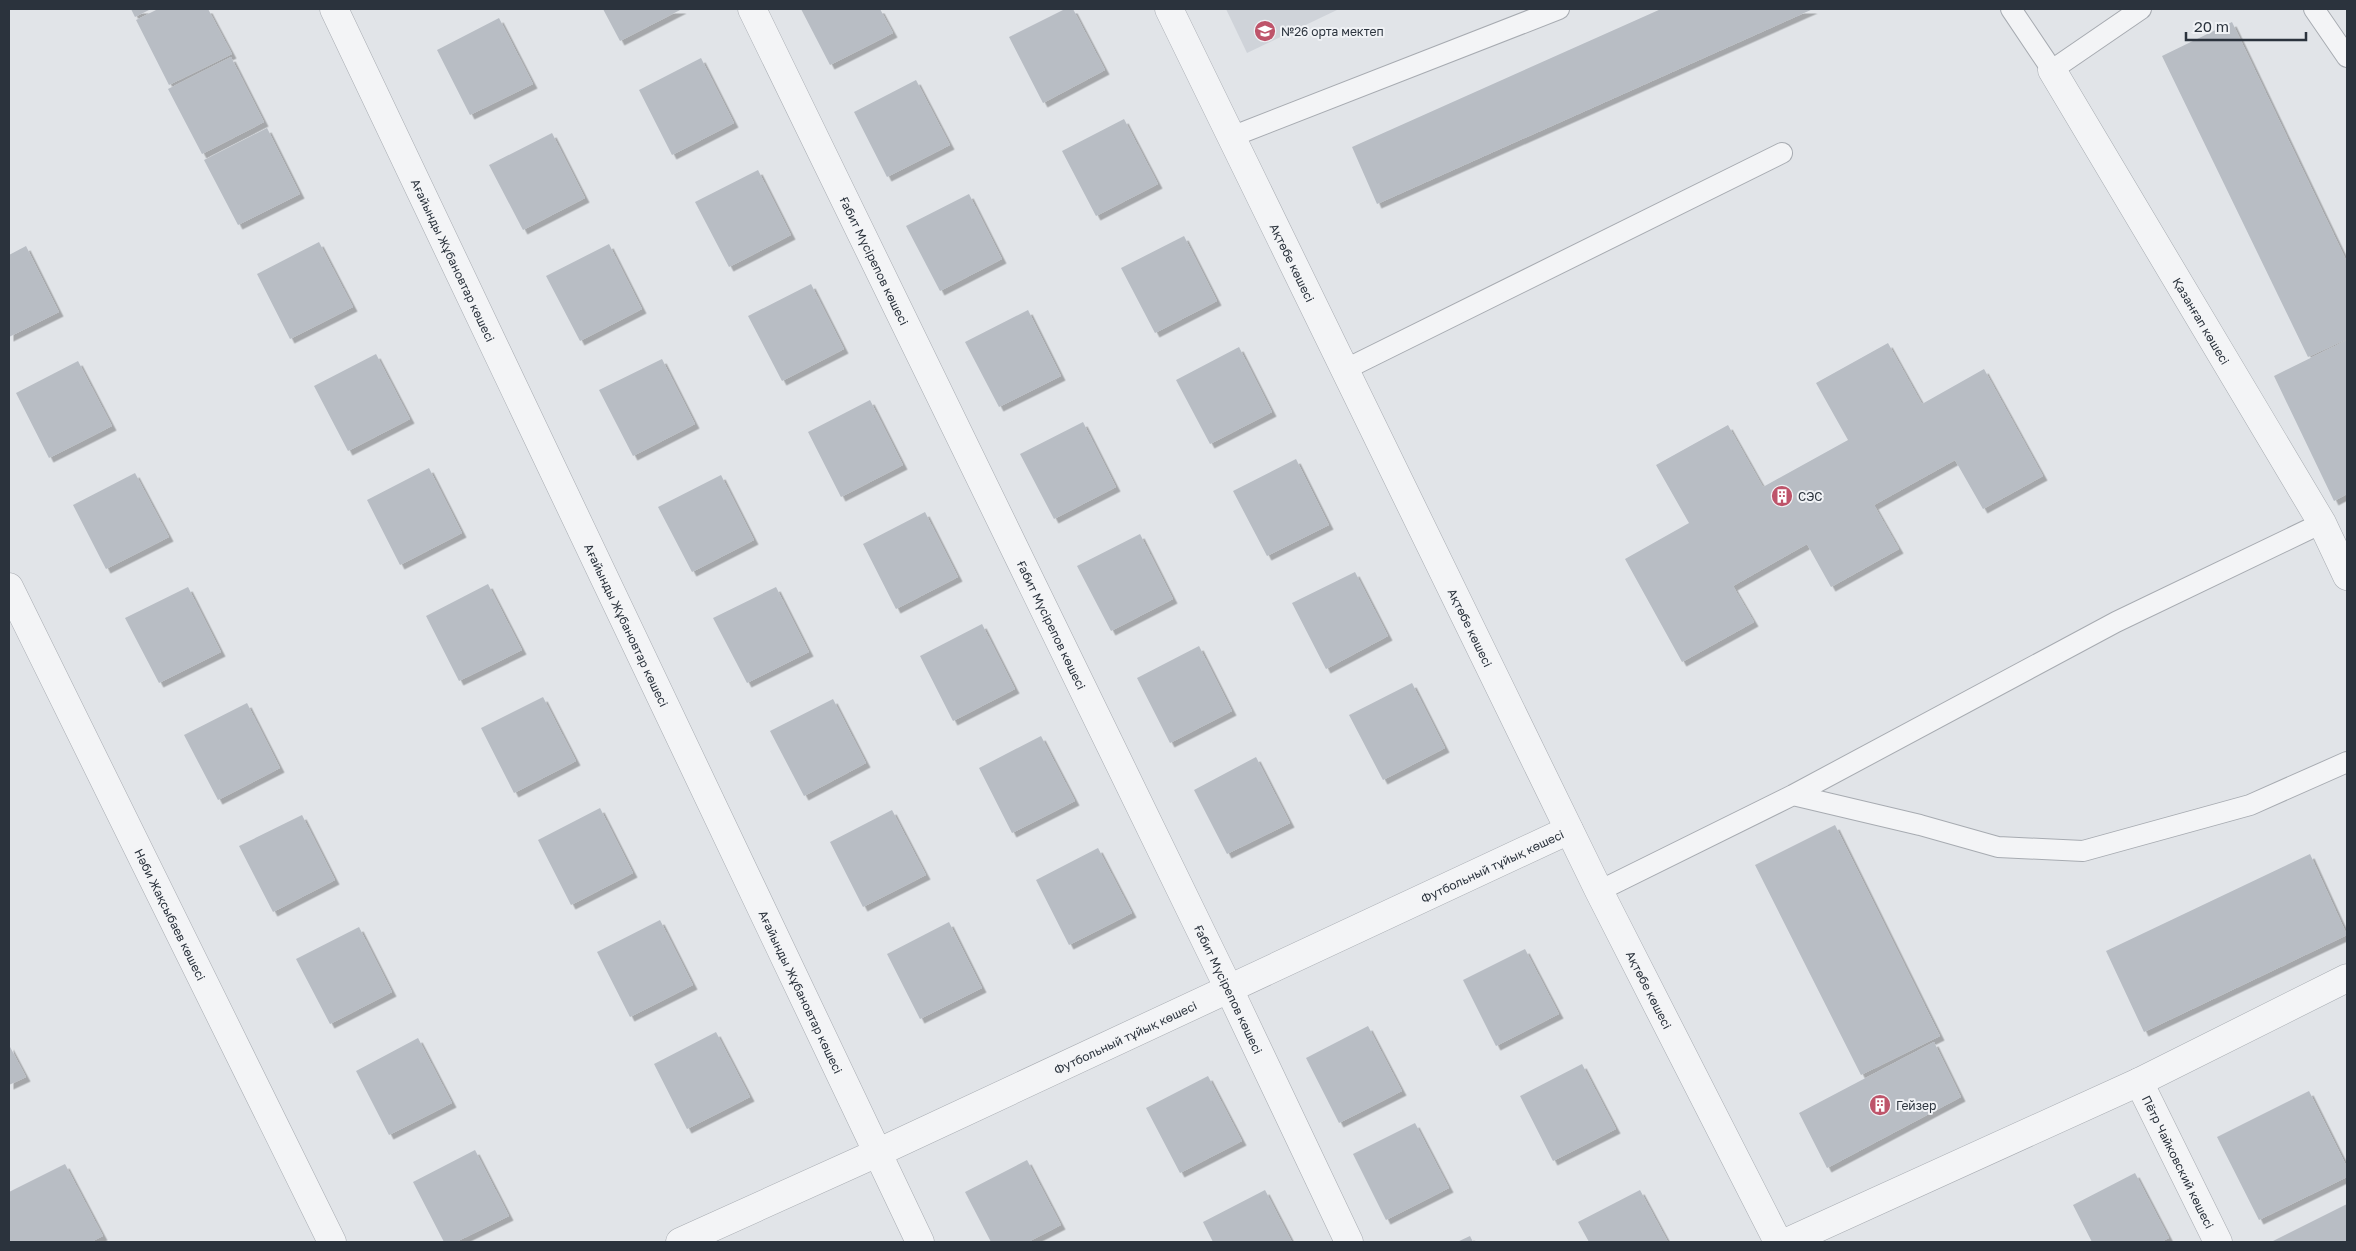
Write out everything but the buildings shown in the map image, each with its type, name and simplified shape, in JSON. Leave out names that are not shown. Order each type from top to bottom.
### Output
[{"type":"street","name":"Ағайынды Жұбановтар көшесі","points":[[334,9],[920,1242]]},
{"type":"street","name":"Ғабит Мүсірепов көшесі","points":[[752,9],[1229,989],[1349,1242]]},
{"type":"street","name":"Ақтөбе көшесі","points":[[1169,9],[1599,891],[1778,1242]]},
{"type":"street","name":"Қазанғап көшесі","points":[[2052,70],[2322,523],[2347,576]]},
{"type":"street","name":"Нәби Жақсыбаев көшесі","points":[[9,587],[332,1242]]},
{"type":"street","name":"Футбольный тұйық көшесі","points":[[680,1242],[877,1153],[1569,830]]},
{"type":"street","points":[[1788,1242],[2139,1082],[2347,978]]},
{"type":"street","name":"Пётр Чайковский көшесі","points":[[2139,1082],[2218,1242]]},
{"type":"lane","points":[[1231,137],[1559,9]]},
{"type":"lane","points":[[2011,9],[2052,70],[2141,9]]},
{"type":"lane","points":[[2314,9],[2347,57]]},
{"type":"lane","points":[[1346,370],[1782,153]]},
{"type":"lane","points":[[1599,891],[1793,795],[2116,622],[2322,523]]},
{"type":"lane","points":[[1793,795],[1920,825],[1998,847],[2083,851],[2250,805],[2347,762]]},
{"type":"shaded area","name":"№26 орта мектеп","points":[[1226,9],[1339,9],[1247,53]]},
{"type":"place","name":"№26 орта мектеп","points":[[1265,31]]},
{"type":"place","name":"СЭС","points":[[1782,496]]},
{"type":"place","name":"Гейзер","points":[[1880,1105]]}]
